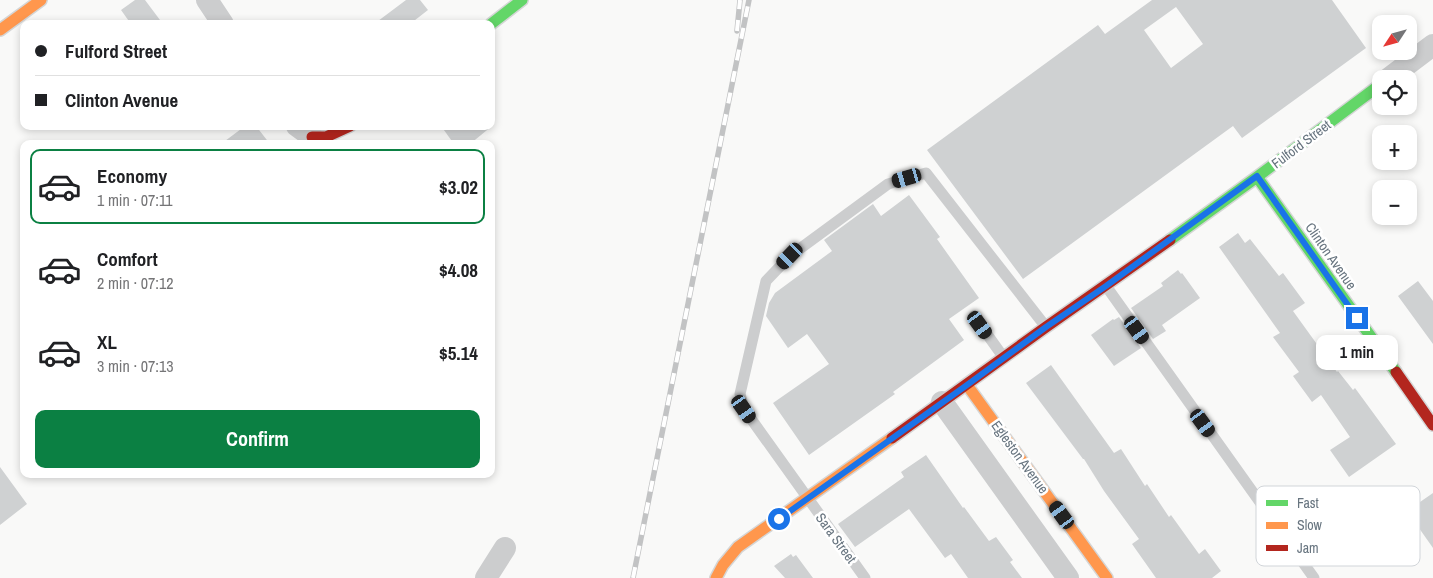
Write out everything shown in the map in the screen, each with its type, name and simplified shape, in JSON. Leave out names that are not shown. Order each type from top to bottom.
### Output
[{"type":"street","points":[[0,30],[41,0]]},
{"type":"street","points":[[207,0],[221,20]]},
{"type":"street","points":[[495,21],[522,0]]},
{"type":"street","points":[[1400,70],[1433,45]]},
{"type":"street","name":"Fulford Street","points":[[716,578],[723,564],[738,548],[1106,286],[1372,91]]},
{"type":"street","points":[[308,136],[326,137],[341,130]]},
{"type":"street","name":"Clinton Avenue","points":[[1257,176],[1433,425]]},
{"type":"street","name":"Egleston Avenue","points":[[967,385],[1107,578]]},
{"type":"street","points":[[942,402],[1068,578]]},
{"type":"street","points":[[486,578],[505,548]]},
{"type":"lane","name":"Sara Street","points":[[865,578],[744,409],[740,394],[766,281],[790,256],[888,184],[926,173],[1046,327]]},
{"type":"lane","points":[[1106,286],[1256,497]]},
{"type":"lane","points":[[974,316],[1004,358]]},
{"type":"lane","points":[[1305,566],[1314,578]]},
{"type":"building","points":[[135,0],[145,0],[160,20],[128,20],[121,10]]},
{"type":"building","points":[[406,0],[420,0],[428,10],[415,20],[379,20]]},
{"type":"building","points":[[1152,0],[1332,0],[1366,48],[1242,138],[1233,126],[1023,279],[927,150],[1098,25],[1105,34]],"holes":[[[1176,7],[1203,44],[1171,68],[1144,30]]]},
{"type":"building","points":[[240,130],[259,130],[267,140],[226,140]]},
{"type":"building","points":[[444,130],[487,130],[475,140],[451,140]]},
{"type":"building","points":[[909,195],[940,237],[937,239],[979,298],[949,319],[964,340],[893,392],[895,394],[809,455],[773,403],[829,364],[807,334],[788,348],[766,316],[769,303],[775,293],[832,251],[824,240],[873,204],[881,216]]},
{"type":"building","points":[[1238,233],[1245,243],[1250,239],[1279,276],[1283,273],[1305,303],[1293,311],[1337,372],[1353,390],[1355,388],[1396,444],[1349,477],[1330,450],[1350,437],[1321,395],[1312,402],[1293,376],[1299,372],[1273,337],[1280,333],[1219,247]]},
{"type":"building","points":[[1178,270],[1200,298],[1162,325],[1166,331],[1153,339],[1131,308],[1163,286],[1161,283]]},
{"type":"building","points":[[1418,281],[1433,301],[1433,344],[1398,296]]},
{"type":"building","points":[[1119,317],[1141,348],[1114,366],[1091,335],[1113,319]]},
{"type":"building","points":[[1051,365],[1114,453],[1121,449],[1145,486],[1147,484],[1169,517],[1171,515],[1199,554],[1205,549],[1221,571],[1212,578],[1156,578],[1132,544],[1139,539],[1104,491],[1084,459],[1026,383]]},
{"type":"building","points":[[926,455],[989,541],[996,537],[1013,560],[1010,562],[1022,578],[968,578],[951,554],[945,558],[909,509],[855,547],[838,524],[904,477],[901,472]]},
{"type":"building","points":[[0,467],[27,504],[0,525]]},
{"type":"building","points":[[1433,493],[1433,548],[1420,530],[1420,502]]},
{"type":"building","points":[[791,554],[793,557],[796,555],[813,578],[785,578],[774,566]]},
{"type":"railway","points":[[737,31],[740,0]]},
{"type":"railway","points":[[633,578],[749,0]]},
{"type":"traffic: fast","points":[[495,21],[522,0]]},
{"type":"traffic: fast","points":[[1170,240],[1372,91]]},
{"type":"traffic: fast","points":[[1257,177],[1396,372]]},
{"type":"traffic: slow","points":[[0,30],[41,0]]},
{"type":"traffic: slow","points":[[967,385],[1107,578]]},
{"type":"traffic: slow","points":[[716,578],[723,565],[738,547],[892,438]]},
{"type":"traffic: jam","points":[[312,137],[326,137],[341,130]]},
{"type":"traffic: jam","points":[[892,438],[1170,240]]},
{"type":"traffic: jam","points":[[1396,372],[1433,425]]},
{"type":"route","points":[[779,519],[1257,176],[1357,318]]}]
